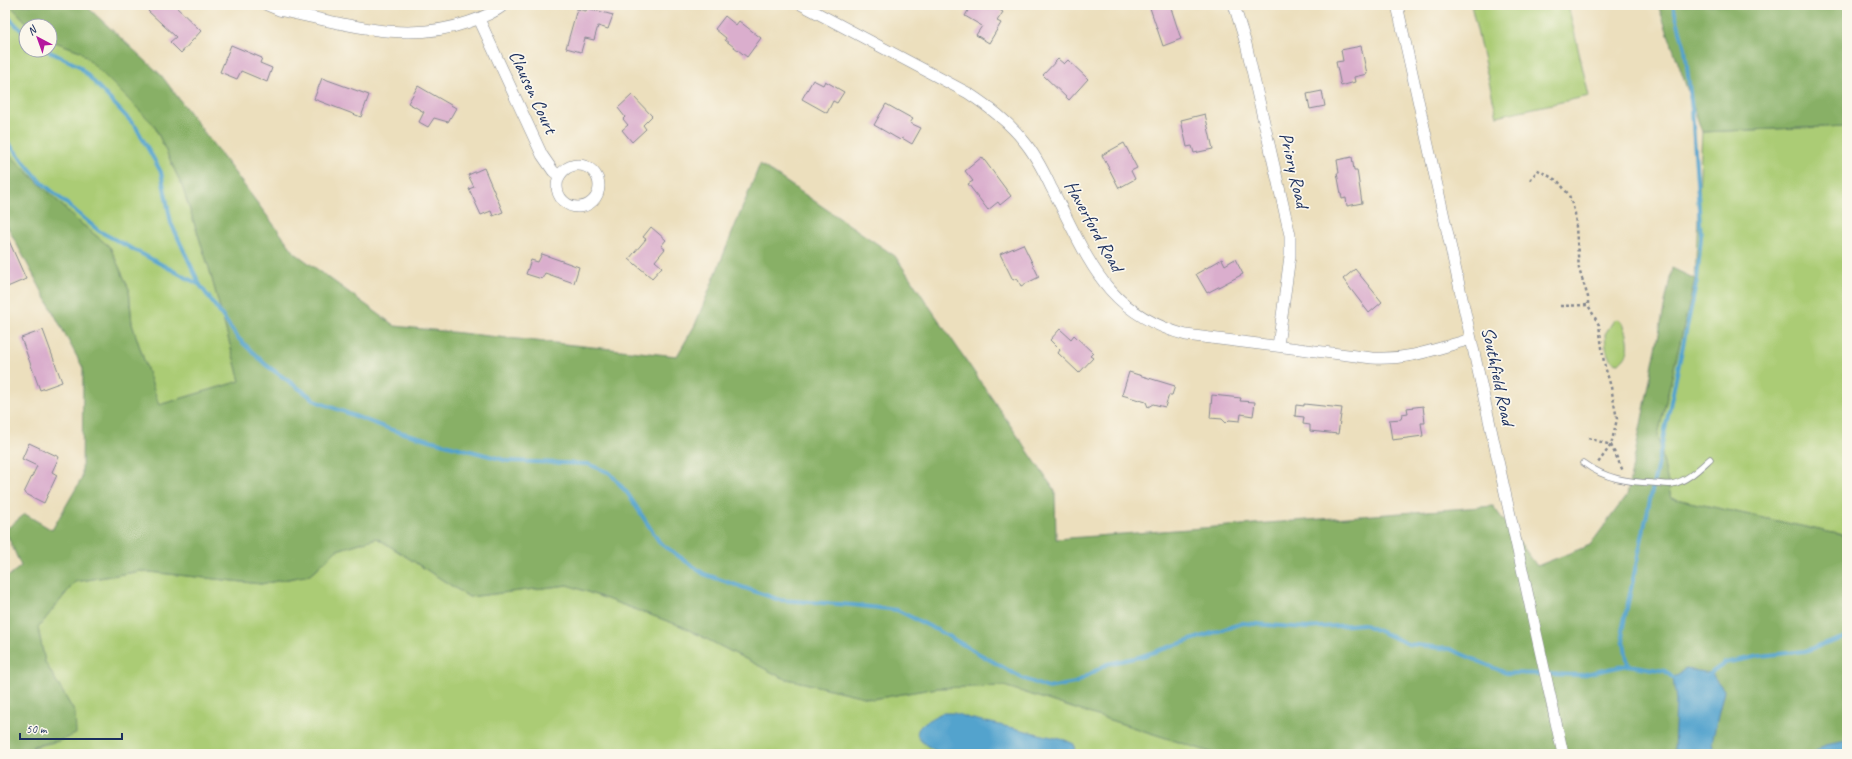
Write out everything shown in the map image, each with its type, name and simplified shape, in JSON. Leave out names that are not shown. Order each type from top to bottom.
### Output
[{"type":"street","points":[[267,5],[279,10],[388,33],[432,32],[453,28],[479,19],[504,5]]},
{"type":"street","name":"Haverford Road","points":[[802,5],[968,94],[990,108],[1008,123],[1024,140],[1039,162],[1096,273],[1110,292],[1126,307],[1144,319],[1165,329],[1186,335],[1392,359],[1413,356],[1471,339]]},
{"type":"street","name":"Priory Road","points":[[1234,5],[1246,44],[1290,235],[1290,256],[1278,346]]},
{"type":"street","name":"Southfield Road","points":[[1397,5],[1563,754]]},
{"type":"street","name":"Clausen Court","points":[[479,19],[542,155],[553,171],[559,176]]},
{"type":"lane","points":[[1584,463],[1593,470],[1610,478],[1636,482],[1671,484],[1690,476],[1710,459]]},
{"type":"path","points":[[1530,180],[1538,170],[1558,181],[1569,195],[1575,213],[1579,270],[1588,296],[1588,305],[1599,325],[1604,363],[1611,387],[1617,419],[1611,445],[1593,470]]},
{"type":"path","points":[[1560,306],[1588,305]]},
{"type":"path","points":[[1588,438],[1611,445],[1627,480]]},
{"type":"green space","points":[[5,5],[10,5],[22,18],[18,18],[18,58],[58,58],[58,43],[80,51],[154,125],[182,186],[209,268],[240,381],[159,405],[132,324],[129,289],[110,247],[78,221],[16,161],[5,148]]},
{"type":"green space","points":[[10,5],[85,5],[161,75],[295,253],[395,326],[677,356],[695,325],[760,164],[895,256],[1055,491],[1056,539],[1493,506],[1537,566],[1590,545],[1627,495],[1672,268],[1695,279],[1658,435],[1671,498],[1847,536],[1847,754],[1564,754],[1539,750],[1530,754],[1216,754],[1004,686],[937,688],[873,699],[783,678],[681,626],[568,585],[469,597],[377,538],[337,550],[310,575],[261,584],[141,571],[75,582],[38,628],[45,662],[75,713],[76,734],[59,741],[33,746],[33,754],[5,754],[5,579],[21,566],[5,530],[25,514],[52,530],[82,478],[83,368],[5,222],[5,148],[16,161],[78,221],[110,247],[129,289],[132,324],[159,405],[240,381],[209,268],[182,186],[154,125],[80,51],[58,43],[58,18],[22,18]]},
{"type":"green space","points":[[1471,5],[1568,5],[1589,96],[1497,116]]},
{"type":"green space","points":[[1658,5],[1847,5],[1847,126],[1702,132]]},
{"type":"green space","points":[[1847,126],[1847,536],[1671,498],[1658,435],[1695,279],[1702,132]]},
{"type":"green space","points":[[1619,319],[1626,330],[1628,349],[1624,358],[1619,363],[1611,360],[1607,352],[1605,334],[1614,320]]},
{"type":"green space","points":[[377,538],[469,597],[568,585],[681,626],[783,678],[873,699],[937,688],[1004,686],[1216,754],[33,754],[33,747],[59,741],[75,713],[45,662],[38,628],[75,582],[141,571],[261,584],[310,575],[337,550]]},
{"type":"water","points":[[1685,669],[1711,673],[1724,690],[1712,742],[1714,754],[1674,754],[1676,700],[1673,678]]},
{"type":"water","points":[[942,713],[954,713],[969,718],[1065,740],[1074,744],[1075,754],[943,754],[924,743],[917,734],[923,724]]},
{"type":"water","points":[[1847,741],[1847,754],[1812,754],[1825,745]]},
{"type":"building","points":[[154,5],[174,5],[201,31],[181,53],[170,42],[176,37],[148,11]]},
{"type":"building","points":[[971,5],[991,5],[1003,12],[997,21],[1001,23],[989,43],[976,35],[982,26],[965,16]]},
{"type":"building","points":[[1149,5],[1170,5],[1181,39],[1163,46]]},
{"type":"building","points":[[587,8],[613,15],[608,29],[598,26],[594,40],[585,38],[581,52],[566,48],[577,9],[586,11]]},
{"type":"building","points":[[725,16],[736,25],[739,21],[761,38],[747,57],[725,40],[726,38],[715,29]]},
{"type":"building","points":[[231,45],[262,58],[260,63],[272,68],[267,82],[241,71],[237,79],[220,72]]},
{"type":"building","points":[[1361,46],[1367,74],[1354,77],[1355,82],[1341,86],[1336,62],[1343,61],[1341,50]]},
{"type":"building","points":[[1058,59],[1064,64],[1068,60],[1088,79],[1069,100],[1043,75]]},
{"type":"building","points":[[322,78],[369,95],[361,117],[314,99]]},
{"type":"building","points":[[813,80],[823,85],[825,81],[844,92],[837,103],[833,101],[827,113],[802,99]]},
{"type":"building","points":[[418,86],[456,108],[448,122],[434,118],[428,127],[419,122],[424,112],[408,103]]},
{"type":"building","points":[[1322,91],[1325,106],[1310,109],[1307,94]]},
{"type":"building","points":[[632,95],[652,116],[643,125],[646,129],[632,142],[622,130],[628,125],[623,119],[625,117],[618,108]]},
{"type":"building","points":[[886,104],[913,119],[910,123],[921,128],[912,144],[902,138],[900,140],[874,125]]},
{"type":"building","points":[[1205,114],[1213,149],[1194,153],[1192,146],[1187,147],[1181,120]]},
{"type":"building","points":[[1124,143],[1137,168],[1131,171],[1135,179],[1119,188],[1102,155]]},
{"type":"building","points":[[982,157],[1011,196],[1000,205],[998,202],[988,210],[968,184],[973,181],[965,171]]},
{"type":"building","points":[[1352,157],[1354,170],[1357,170],[1362,203],[1347,206],[1346,198],[1342,199],[1337,173],[1339,173],[1337,160]]},
{"type":"building","points":[[484,168],[503,212],[493,216],[491,211],[481,215],[469,189],[474,187],[468,175]]},
{"type":"building","points":[[651,227],[666,240],[661,246],[665,249],[655,261],[662,267],[652,278],[629,259],[646,239],[643,237]]},
{"type":"building","points":[[5,232],[26,279],[5,288]]},
{"type":"building","points":[[1023,244],[1039,277],[1021,286],[1017,278],[1013,280],[1000,254]]},
{"type":"building","points":[[542,254],[579,267],[574,283],[545,273],[542,279],[526,274],[531,260],[538,262]]},
{"type":"building","points":[[1222,259],[1225,265],[1235,259],[1243,274],[1207,293],[1196,274]]},
{"type":"building","points":[[1355,269],[1382,302],[1369,313],[1343,279]]},
{"type":"building","points":[[1060,329],[1071,339],[1074,335],[1093,353],[1090,356],[1093,358],[1079,373],[1058,353],[1060,350],[1050,340]]},
{"type":"building","points":[[43,330],[62,382],[40,390],[21,338]]},
{"type":"building","points":[[1129,372],[1175,386],[1172,395],[1169,395],[1165,407],[1153,404],[1148,407],[1146,402],[1122,395]]},
{"type":"building","points":[[1212,395],[1241,398],[1240,401],[1255,402],[1253,416],[1241,414],[1240,421],[1229,420],[1226,423],[1222,419],[1210,418]]},
{"type":"building","points":[[1304,404],[1342,408],[1338,434],[1310,431],[1310,425],[1303,424],[1304,417],[1295,416],[1296,405],[1304,406]]},
{"type":"building","points":[[1423,406],[1425,423],[1421,423],[1423,436],[1392,440],[1389,420],[1401,419],[1402,414],[1408,413],[1407,408]]},
{"type":"building","points":[[29,443],[59,457],[52,472],[57,475],[44,503],[24,493],[37,466],[22,459]]},
{"type":"waterway","points":[[1628,665],[1622,631],[1697,280],[1701,237],[1692,110],[1685,49],[1673,5]]},
{"type":"waterway","points":[[5,14],[18,27]]},
{"type":"waterway","points":[[58,56],[79,66],[136,127],[161,172],[171,223],[200,285],[238,338],[266,365],[318,402],[392,430],[508,461],[588,464],[610,473],[628,494],[660,543],[704,574],[780,600],[853,605],[897,610],[939,631],[1022,678],[1048,688],[1075,683],[1107,664],[1139,657],[1243,623],[1307,628],[1363,624],[1408,644],[1450,649],[1506,673],[1581,675],[1628,665],[1665,671],[1673,678]]},
{"type":"waterway","points":[[5,139],[40,181],[99,231],[200,285]]},
{"type":"waterway","points":[[1711,673],[1725,663],[1760,656],[1805,651],[1847,638]]}]
